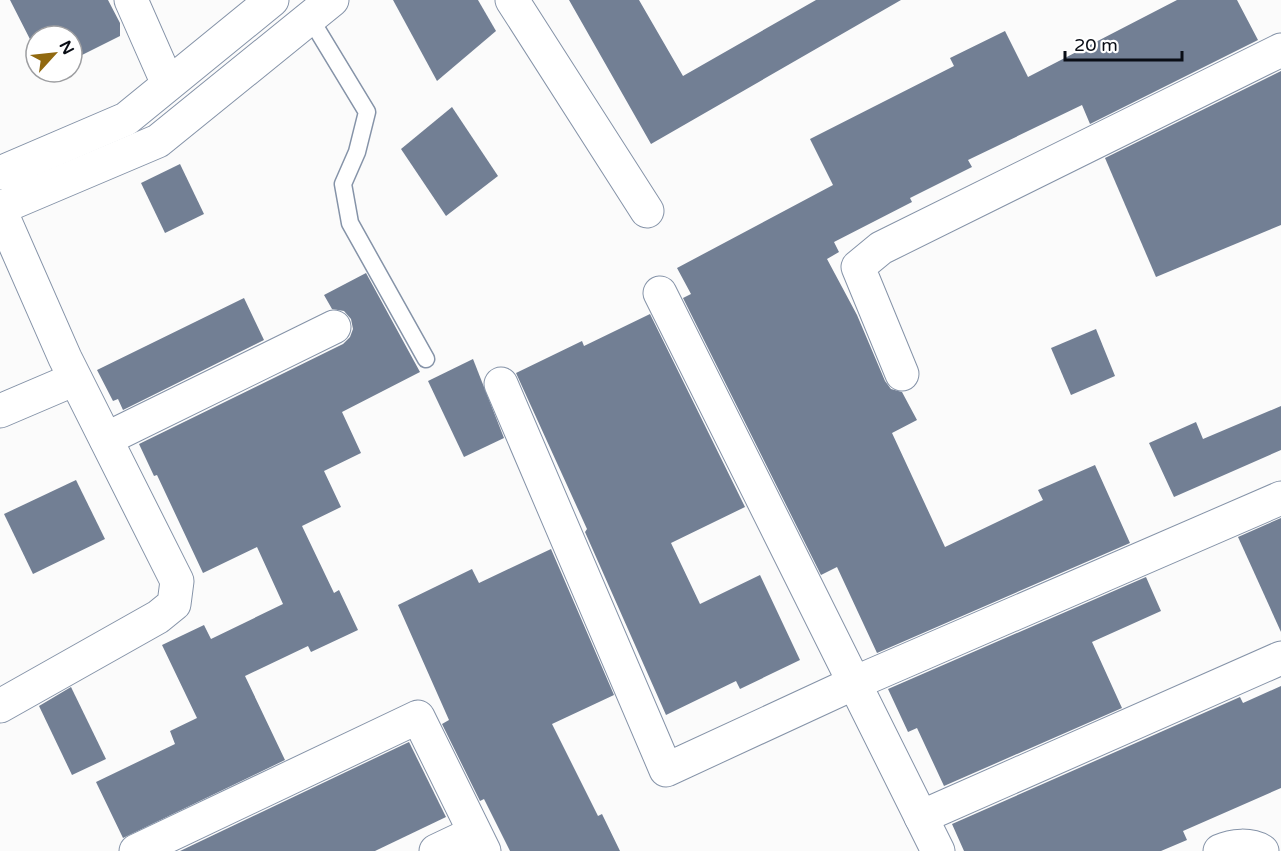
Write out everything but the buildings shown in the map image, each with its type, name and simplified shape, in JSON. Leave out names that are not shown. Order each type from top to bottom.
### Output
[{"type":"street","points":[[131,0],[168,84]]},
{"type":"street","points":[[0,172],[126,119],[272,0]]},
{"type":"street","points":[[512,0],[647,211]]},
{"type":"street","points":[[0,706],[158,617],[174,604],[177,581],[75,379],[0,209],[159,141],[321,9]]},
{"type":"street","points":[[902,374],[858,267],[881,248],[1281,50]]},
{"type":"street","points":[[660,293],[852,684],[938,851]]},
{"type":"street","points":[[106,439],[334,327]]},
{"type":"street","points":[[0,411],[75,379]]},
{"type":"street","points":[[501,384],[666,770],[852,684],[1281,498]]},
{"type":"street","points":[[921,817],[1281,658]]},
{"type":"street","points":[[136,851],[418,717],[479,842],[436,851]]},
{"type":"street","points":[[1220,851],[1229,847],[1253,846],[1262,851]]},
{"type":"lane","points":[[321,9],[367,112],[357,152],[343,184],[350,223],[426,359]]}]
